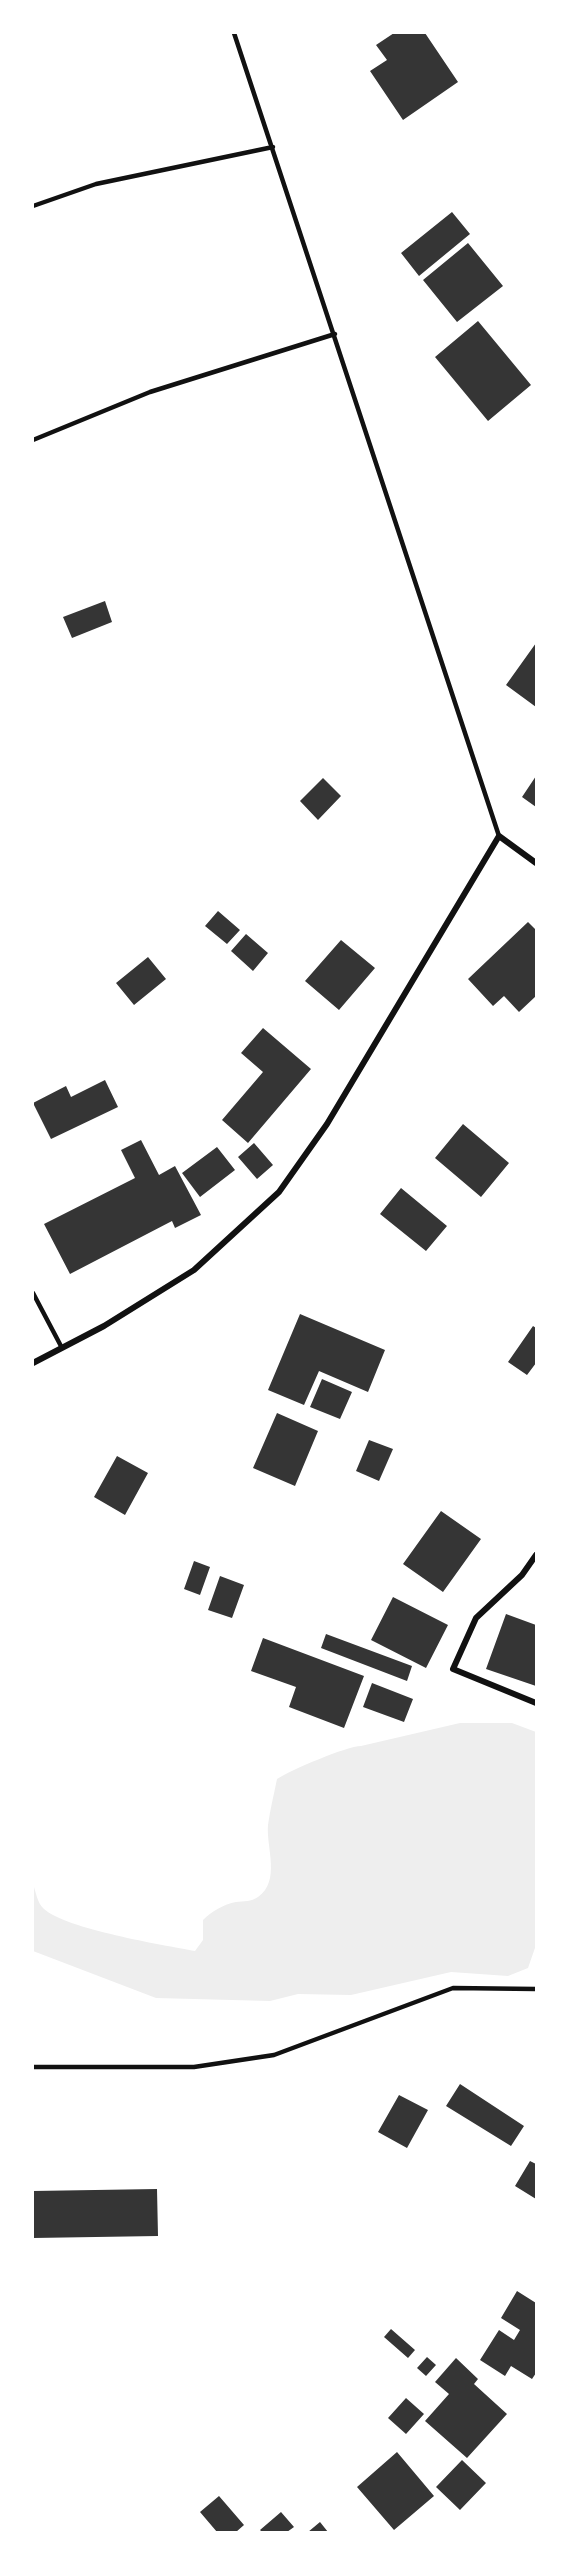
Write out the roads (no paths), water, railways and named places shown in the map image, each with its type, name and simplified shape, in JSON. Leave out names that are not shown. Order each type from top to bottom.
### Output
[{"type":"street","points":[[33,1363],[104,1326],[194,1270],[279,1192],[327,1124],[499,836],[536,863]]},
{"type":"street","points":[[536,1555],[522,1575],[476,1618],[453,1669],[536,1703]]},
{"type":"lane","points":[[234,33],[499,836]]},
{"type":"lane","points":[[33,206],[96,184],[273,147]]},
{"type":"lane","points":[[33,440],[150,392],[334,334]]},
{"type":"lane","points":[[33,1293],[62,1348]]},
{"type":"lane","points":[[33,2067],[194,2067],[262,2057],[274,2055],[453,1988],[536,1989]]}]
